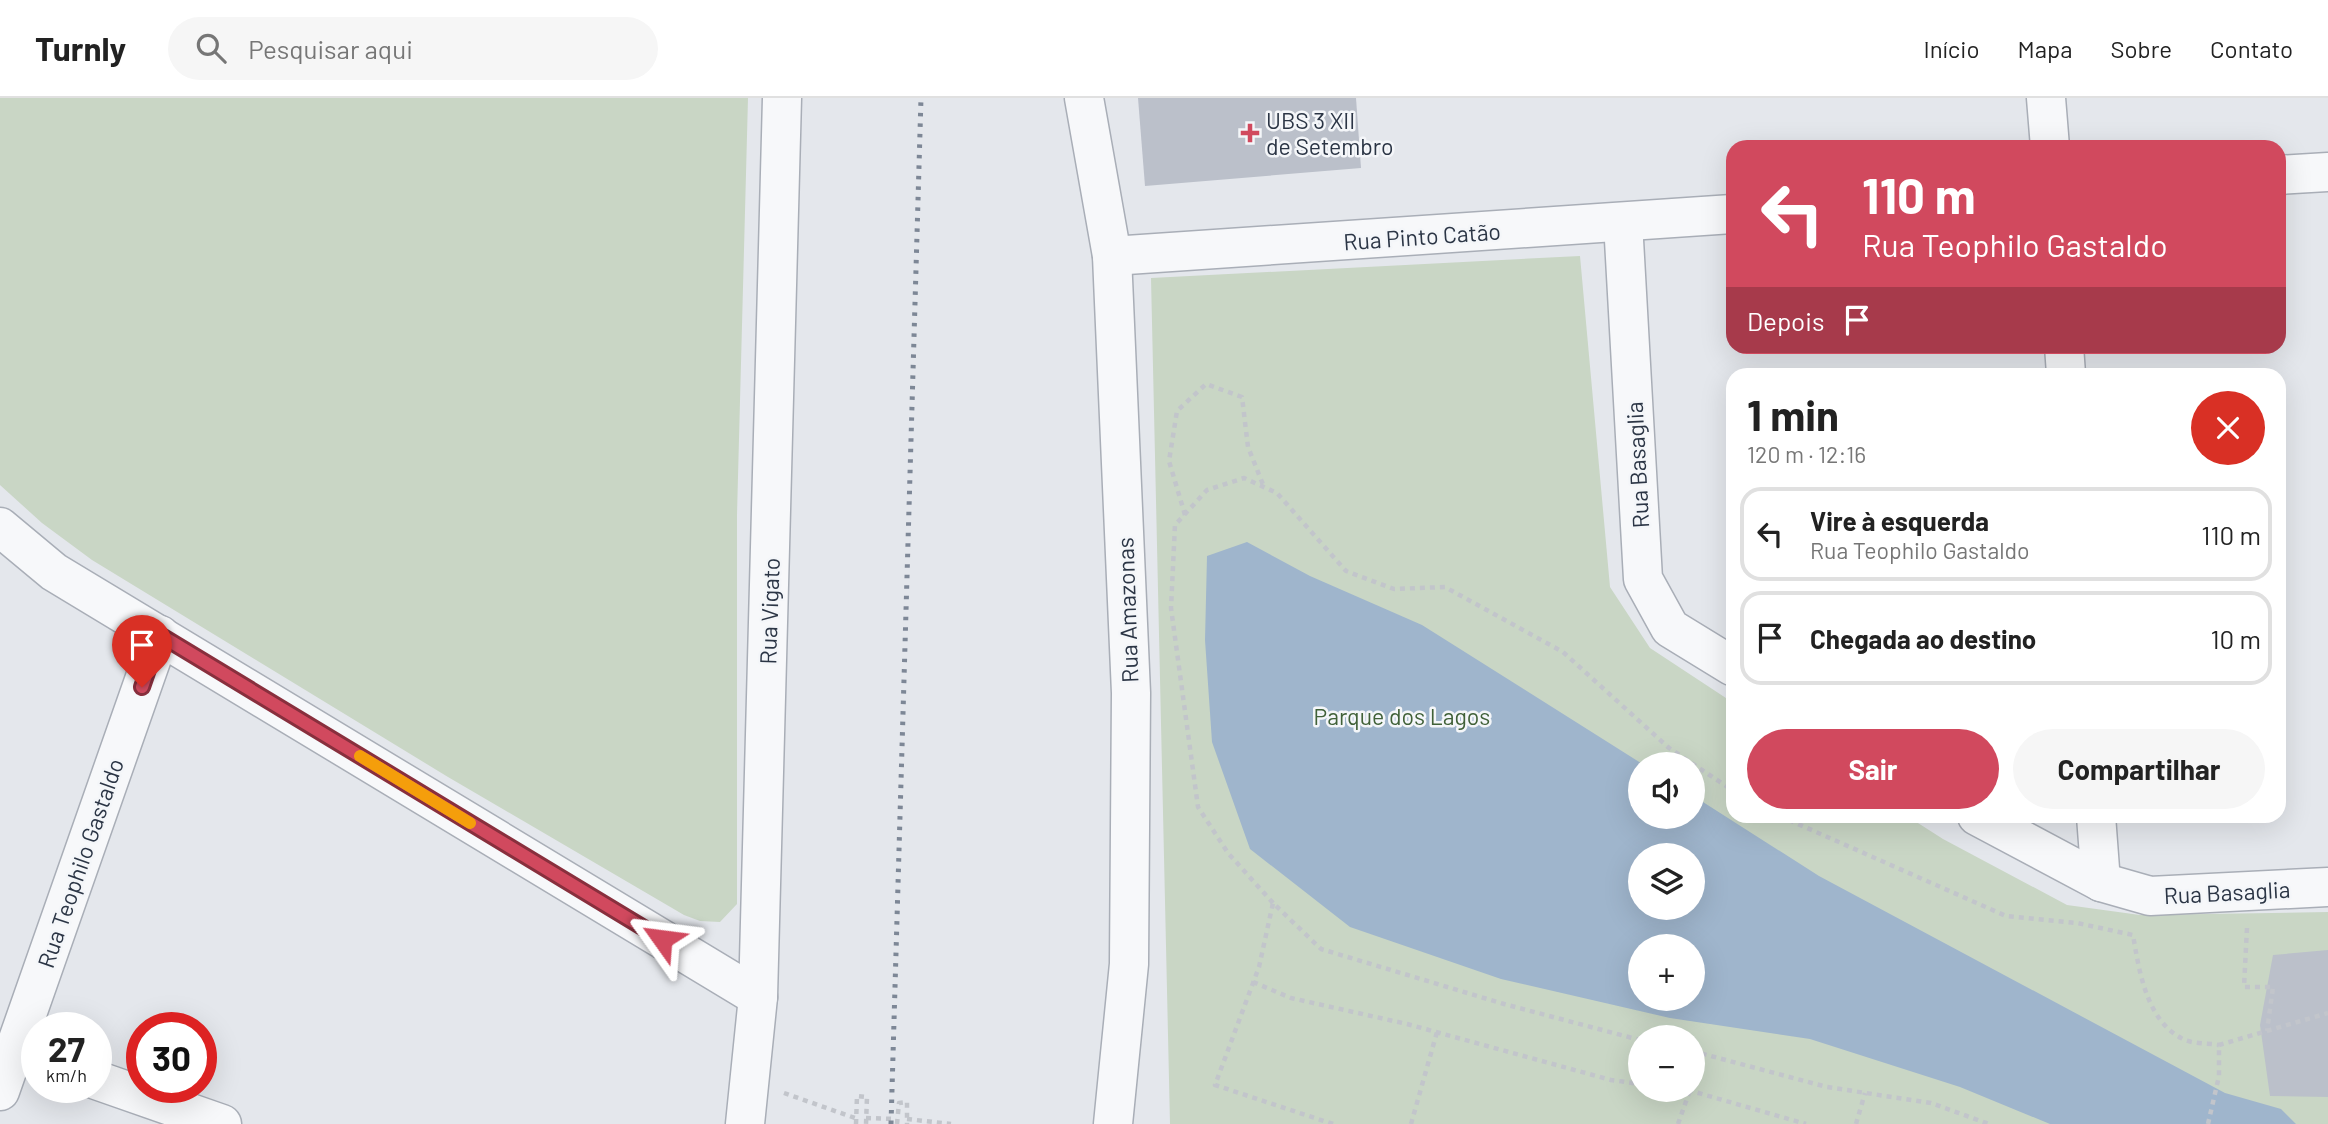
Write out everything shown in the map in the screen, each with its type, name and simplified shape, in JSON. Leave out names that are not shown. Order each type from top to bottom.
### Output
[{"type":"street","name":"Rua Vigato","points":[[745,1124],[758,997],[782,98]]},
{"type":"street","name":"Rua Amazonas","points":[[1084,98],[1112,256],[1131,692],[1129,964],[1113,1124]]},
{"type":"street","points":[[2046,98],[2049,140]]},
{"type":"street","points":[[2286,175],[2328,172]]},
{"type":"street","name":"Rua Pinto Catão","points":[[1112,256],[1726,214]]},
{"type":"street","name":"Rua Basaglia","points":[[1623,222],[1643,579],[1670,628],[1726,662]]},
{"type":"street","points":[[0,527],[54,572],[758,997]]},
{"type":"street","name":"Rua Teophilo Gastaldo","points":[[40,1012],[160,635]]},
{"type":"street","name":"Rua Basaglia","points":[[1990,823],[2101,882],[2150,896],[2328,887]]},
{"type":"street","points":[[2097,823],[2101,882]]},
{"type":"street","name":"Rua Teophilo Gastaldo","points":[[0,1091],[21,1062]]},
{"type":"street","points":[[112,1086],[222,1124]]},
{"type":"path","points":[[1185,515],[1168,461],[1177,411],[1206,384],[1242,397],[1248,447],[1265,488]]},
{"type":"path","points":[[1628,1037],[1504,1004],[1321,949],[1273,904],[1228,853],[1198,807],[1171,608],[1175,525],[1207,490],[1244,478],[1277,493],[1346,571],[1394,589],[1445,587],[1563,652],[1670,748],[1726,786]]},
{"type":"path","points":[[1796,823],[2006,916],[2077,923],[2133,935],[2140,975],[2158,1017],[2182,1039],[2219,1045],[2328,1013]]},
{"type":"path","points":[[1273,904],[1253,982],[1215,1085],[1333,1124]]},
{"type":"path","points":[[2247,925],[2244,987],[2273,987],[2267,1031]]},
{"type":"path","points":[[1253,982],[1291,998],[1437,1032],[1628,1082]]},
{"type":"path","points":[[1411,1124],[1437,1032]]},
{"type":"path","points":[[2208,1124],[2218,1076],[2219,1045]]},
{"type":"path","points":[[1705,1054],[1828,1087],[1931,1103],[1989,1124]]},
{"type":"path","points":[[750,1081],[856,1121],[857,1096],[867,1097],[866,1121],[897,1121],[899,1103],[907,1102],[907,1121],[951,1124]]},
{"type":"path","points":[[1856,1124],[1865,1093]]},
{"type":"path","points":[[1705,1097],[1806,1124]]},
{"type":"path","points":[[1678,1124],[1685,1102]]},
{"type":"green space","points":[[0,98],[748,98],[737,515],[737,904],[720,922],[700,921],[684,915],[448,777],[92,560],[42,523],[0,485]]},
{"type":"green space","name":"Parque dos Lagos","points":[[1580,256],[1610,587],[1650,648],[1726,698],[1726,823],[1918,823],[2067,905],[2140,915],[2328,912],[2328,1124],[1170,1124],[1151,278]]},
{"type":"water","points":[[1247,542],[1310,576],[1422,625],[1628,755],[1628,829],[1705,829],[1705,803],[1726,817],[1726,823],[1736,823],[1819,876],[2225,1093],[2281,1109],[2296,1124],[2050,1124],[1960,1087],[1810,1039],[1640,1011],[1705,1011],[1705,934],[1628,934],[1628,1008],[1501,979],[1350,927],[1250,849],[1212,742],[1205,640],[1207,556]]},
{"type":"building","name":"UBS 3 XII de Setembro","points":[[1138,98],[1356,98],[1361,168],[1145,186]]},
{"type":"building","points":[[2328,950],[2328,1097],[2270,1096],[2260,1025],[2273,955]]},
{"type":"railway","points":[[891,1124],[921,98]]},
{"type":"slow traffic","points":[[360,756],[470,823]]},
{"type":"place","name":"UBS 3 XII de Setembro","points":[[1250,133]]},
{"type":"route","points":[[142,687],[160,635],[662,939]]}]
